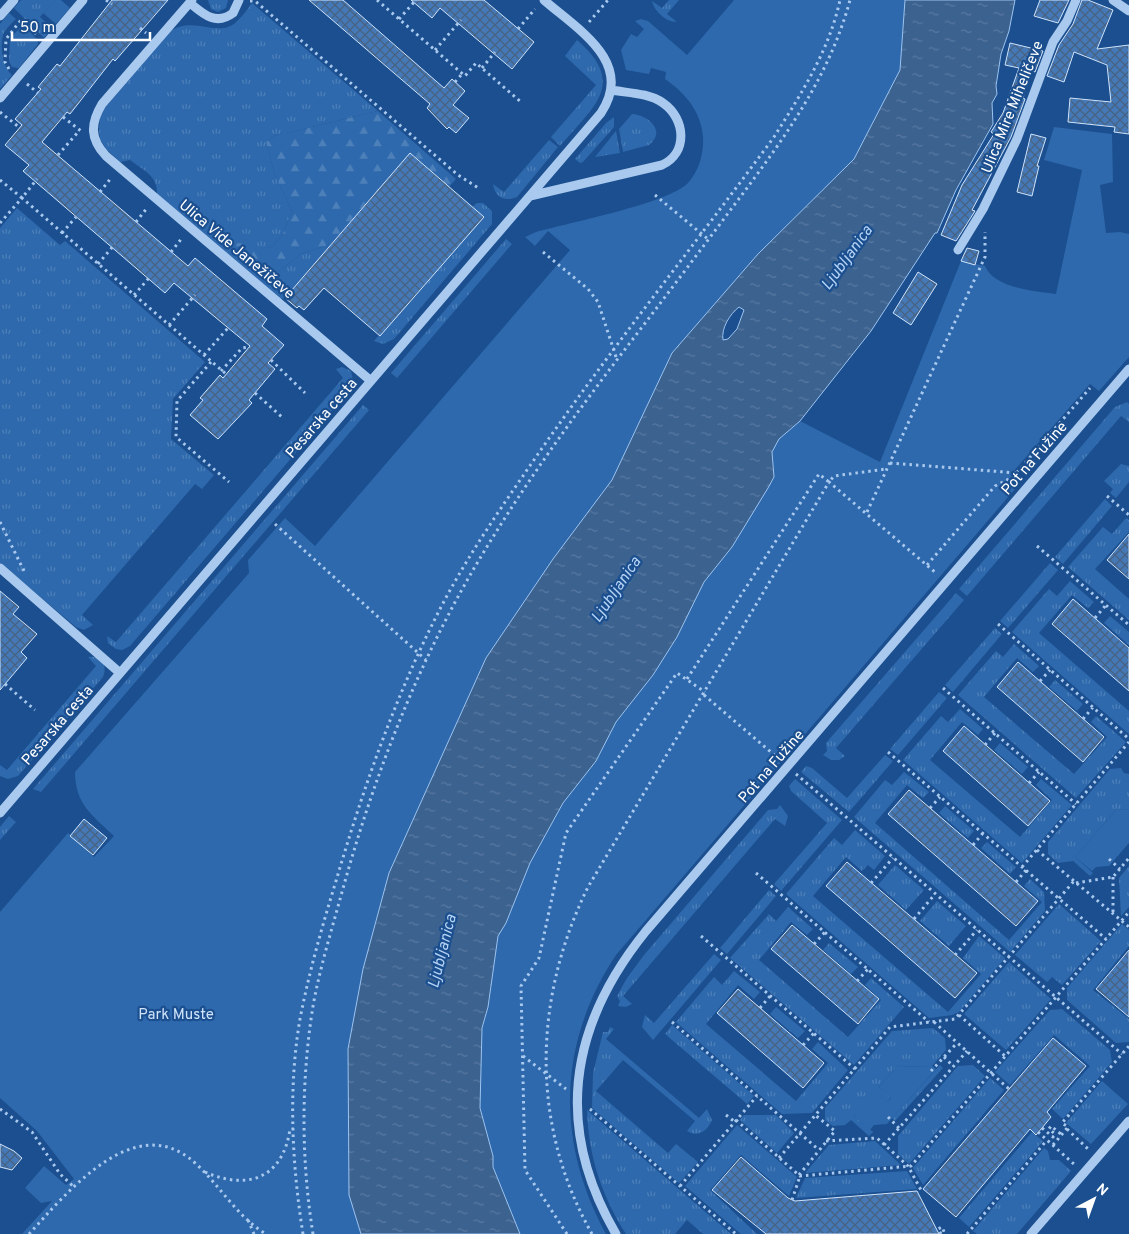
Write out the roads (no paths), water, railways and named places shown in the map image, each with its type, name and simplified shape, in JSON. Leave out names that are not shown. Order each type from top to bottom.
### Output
[{"type":"street","points":[[0,98],[83,0]]},
{"type":"street","points":[[191,1],[208,17],[220,20],[233,13],[239,0]]},
{"type":"street","points":[[530,196],[662,165],[676,156],[681,140],[677,117],[670,109],[654,98],[611,90],[611,73],[605,57],[584,29],[544,0]]},
{"type":"street","name":"Ulica Mire Miheličeve","points":[[958,250],[983,210],[1017,139],[1054,42],[1067,21],[1076,0]]},
{"type":"street","points":[[1113,0],[1129,11]]},
{"type":"street","name":"Ulica Vide Janežičeve","points":[[191,1],[102,104],[94,118],[92,132],[99,148],[106,156],[371,381]]},
{"type":"street","points":[[0,16],[11,4]]},
{"type":"street","name":"Pesarska cesta","points":[[0,813],[596,119],[606,106],[611,90]]},
{"type":"street","name":"Pot na Fužine","points":[[616,1234],[600,1204],[587,1170],[579,1133],[578,1098],[580,1065],[589,1028],[605,989],[624,959],[1129,369]]},
{"type":"street","points":[[0,568],[120,673]]},
{"type":"street","points":[[1031,1234],[1129,1121]]},
{"type":"water","name":"Ljubljanica","points":[[905,0],[1015,0],[1009,31],[1001,54],[996,86],[997,94],[992,103],[993,124],[956,190],[937,233],[935,233],[871,331],[800,421],[779,439],[772,452],[774,477],[768,488],[732,547],[704,582],[677,637],[653,675],[616,722],[596,761],[563,803],[530,863],[506,923],[498,936],[488,1007],[482,1028],[480,1108],[493,1156],[493,1167],[520,1234],[361,1234],[349,1195],[348,1049],[363,969],[389,873],[486,658],[553,559],[612,480],[672,353],[758,254],[854,159],[900,70]],"holes":[[[739,307],[744,310],[737,329],[728,339],[723,340],[723,331],[729,317]]]},
{"type":"park label","name":"Park Muste","points":[[176,1014]]}]
